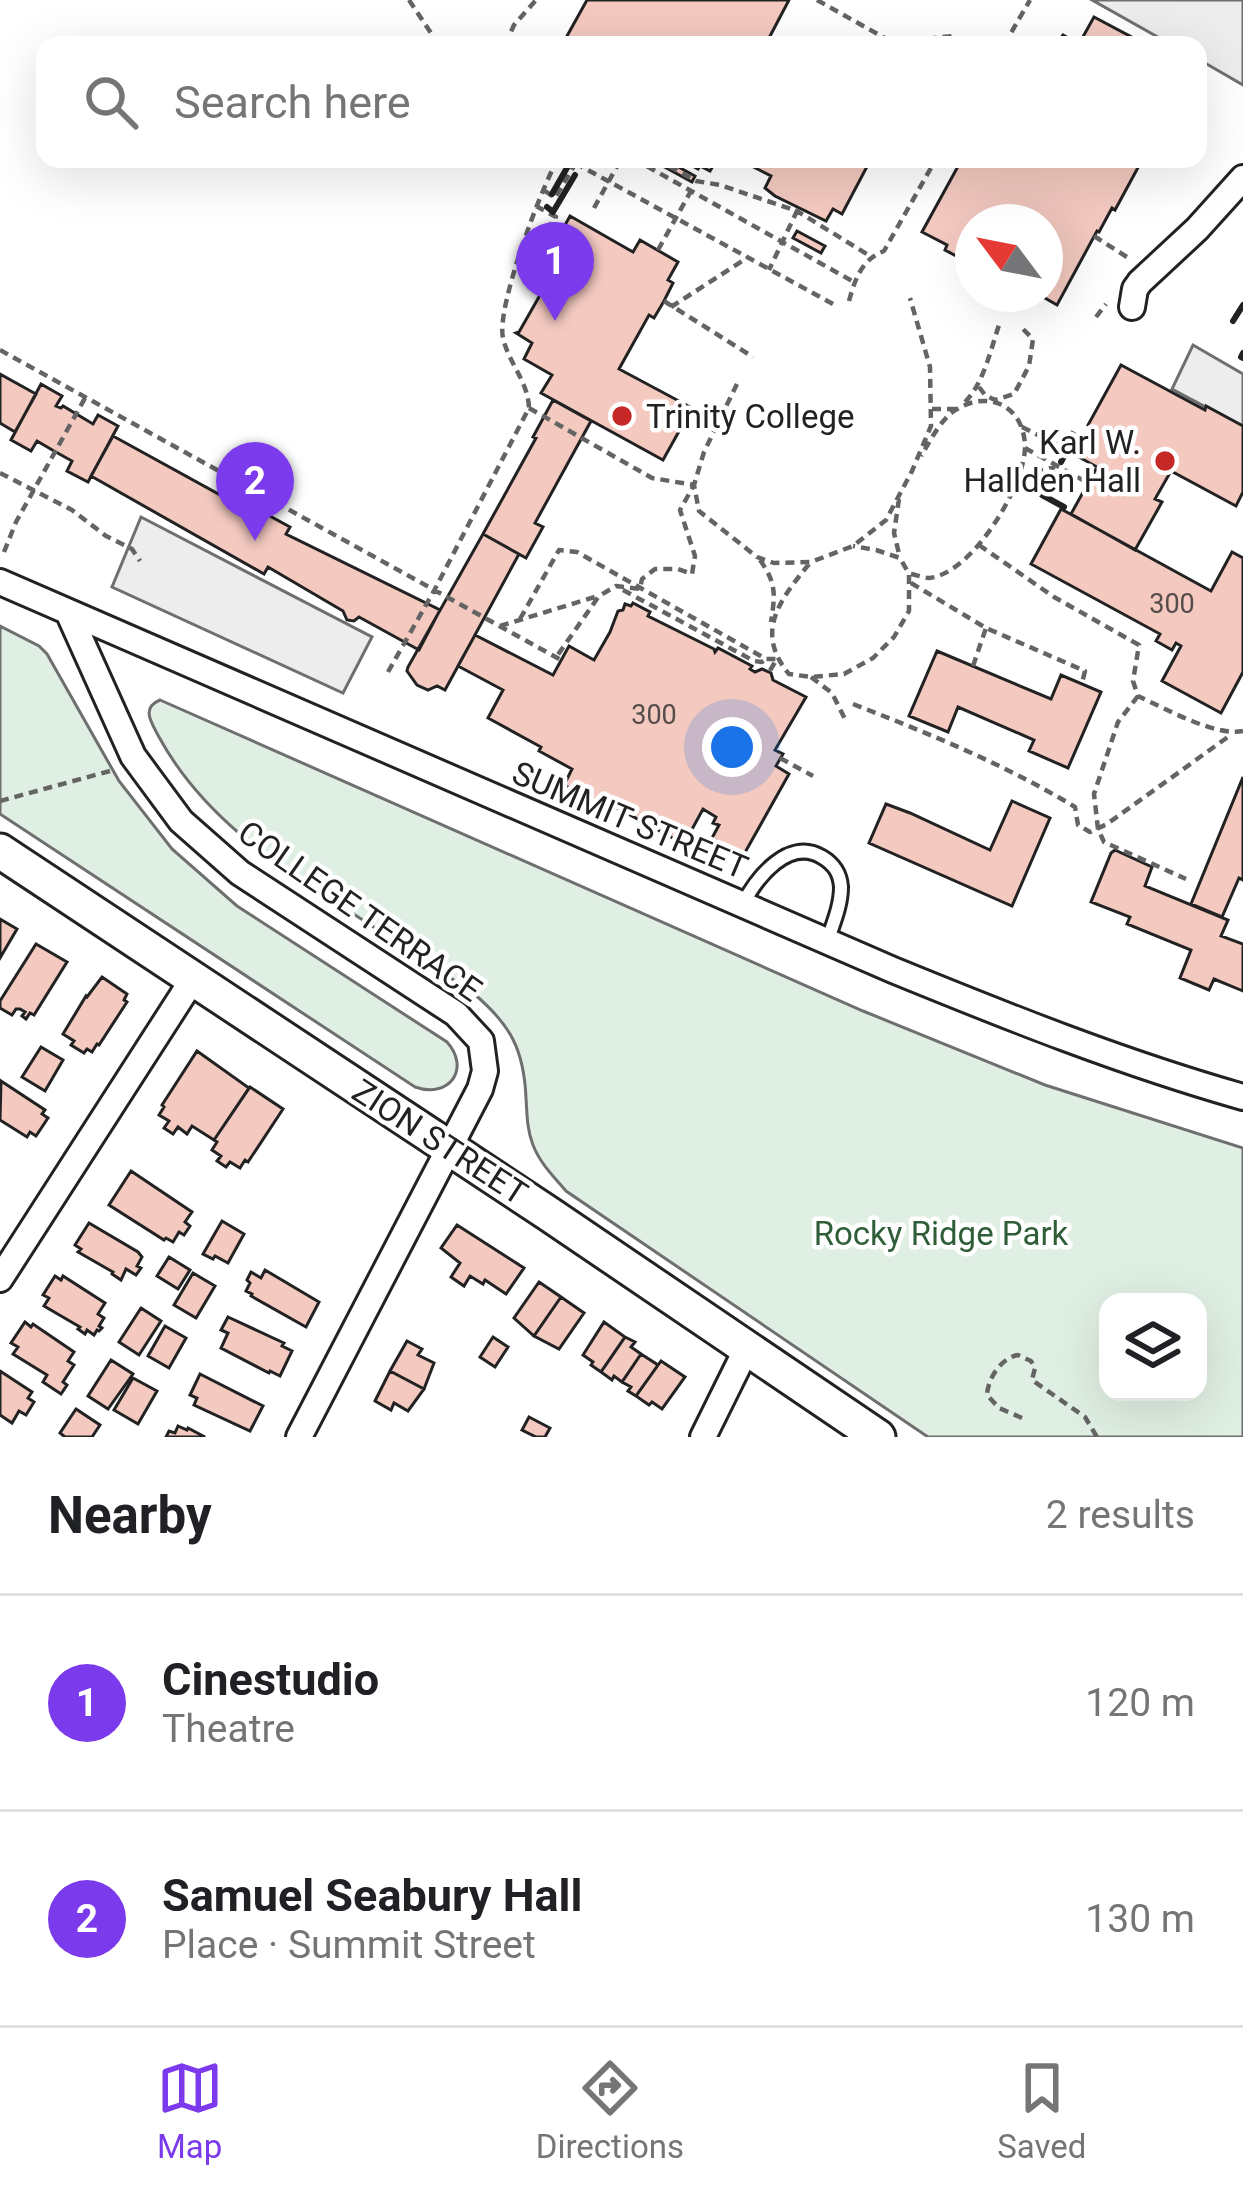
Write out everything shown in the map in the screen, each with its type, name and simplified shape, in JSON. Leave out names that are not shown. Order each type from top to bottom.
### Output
[{"type":"main road","name":"ZION STREET","points":[[0,851],[878,1437]]},
{"type":"street","points":[[1132,307],[1140,282],[1243,178]]},
{"type":"street","name":"SUMMIT STREET","points":[[0,582],[1034,1028],[1243,1097]]},
{"type":"street","name":"COLLEGE TERRACE","points":[[69,614],[133,756],[181,821],[241,873],[410,982],[471,1027],[481,1041],[485,1071],[480,1089],[450,1150]]},
{"type":"street","points":[[0,1279],[193,979]]},
{"type":"street","points":[[299,1437],[450,1150]]},
{"type":"street","points":[[703,1437],[747,1348]]},
{"type":"lane","points":[[742,905],[764,872],[801,850],[818,854],[836,866],[841,883],[827,942]]},
{"type":"path","points":[[409,0],[433,36]]},
{"type":"path","points":[[510,36],[536,0]]},
{"type":"path","points":[[817,0],[880,36]]},
{"type":"path","points":[[1009,36],[1030,0]]},
{"type":"path","points":[[545,191],[555,198],[572,168]]},
{"type":"path","points":[[587,168],[833,304]]},
{"type":"path","points":[[594,208],[616,168]]},
{"type":"path","points":[[650,168],[854,282]]},
{"type":"path","points":[[672,168],[696,181],[798,210],[869,256]]},
{"type":"path","points":[[850,301],[854,282],[869,256],[884,250],[931,168]]},
{"type":"path","points":[[388,672],[529,408],[528,391],[501,334],[504,306],[552,169]]},
{"type":"path","points":[[658,250],[692,191]]},
{"type":"path","points":[[536,206],[556,217],[551,224],[561,230]]},
{"type":"path","points":[[769,270],[798,210]]},
{"type":"path","points":[[1094,236],[1141,266]]},
{"type":"path","points":[[671,307],[748,258]]},
{"type":"path","points":[[910,298],[930,367],[932,409],[931,426],[912,471]]},
{"type":"path","points":[[664,301],[753,357]]},
{"type":"path","points":[[757,557],[811,562],[854,546],[886,520],[941,422],[971,398],[1000,322]]},
{"type":"path","points":[[932,409],[957,409],[1014,394],[1029,366],[1033,340],[1023,329]]},
{"type":"path","points":[[0,350],[559,658],[599,596]]},
{"type":"path","points":[[640,589],[642,580],[655,568],[678,568],[692,574],[695,556],[680,510],[737,384]]},
{"type":"path","points":[[909,574],[927,579],[971,555],[1020,476],[1022,427],[1013,411],[977,385]]},
{"type":"path","points":[[4,552],[85,397]]},
{"type":"path","points":[[529,408],[652,478],[694,485]]},
{"type":"path","points":[[1022,427],[1060,446],[1070,432],[1085,440]]},
{"type":"path","points":[[1024,448],[1088,483]]},
{"type":"path","points":[[1020,476],[1058,466]]},
{"type":"path","points":[[0,473],[72,510],[132,549],[140,561]]},
{"type":"path","points":[[694,485],[699,512],[757,557],[771,575],[775,593],[770,628],[776,659],[789,674],[811,677],[844,674],[873,658],[894,637],[909,611],[911,583],[894,533],[900,494]]},
{"type":"path","points":[[979,545],[1054,597],[1139,645],[1133,681],[1138,696],[1232,734]]},
{"type":"path","points":[[854,546],[900,558]]},
{"type":"path","points":[[520,620],[559,550],[577,552],[766,658],[776,659]]},
{"type":"path","points":[[770,628],[785,593],[811,562]]},
{"type":"path","points":[[911,583],[986,628],[1085,671],[1082,683]]},
{"type":"path","points":[[500,626],[599,596],[616,586],[640,589]]},
{"type":"path","points":[[616,586],[754,661],[766,658]]},
{"type":"path","points":[[973,666],[986,628]]},
{"type":"path","points":[[769,672],[776,659]]},
{"type":"path","points":[[811,677],[832,693],[845,718]]},
{"type":"path","points":[[1138,696],[1118,722],[1094,794],[1097,829],[1104,842],[1186,879]]},
{"type":"path","points":[[853,704],[1028,778],[1075,807],[1078,825],[1090,832],[1243,731]]},
{"type":"path","points":[[780,758],[813,776]]},
{"type":"path","points":[[0,801],[110,770]]},
{"type":"path","points":[[1022,1418],[992,1402],[987,1388],[1005,1360],[1018,1355],[1035,1368],[1032,1380],[1085,1417],[1096,1437]]},
{"type":"green space","points":[[0,626],[47,654],[119,781],[172,849],[237,906],[447,1042],[457,1062],[453,1079],[438,1089],[415,1087],[0,814]]},
{"type":"green space","name":"Rocky Ridge Park","points":[[160,700],[863,1011],[1045,1085],[1243,1148],[1243,1437],[928,1437],[566,1191],[533,1145],[522,1065],[513,1039],[497,1016],[473,993],[242,836],[176,765],[149,716]]},
{"type":"shaded area","points":[[1092,0],[1243,0],[1243,85],[1207,64],[1207,36],[1156,36]]},
{"type":"shaded area","points":[[1193,345],[1243,374],[1243,427],[1172,389]]},
{"type":"shaded area","points":[[141,517],[372,637],[343,693],[112,587]]},
{"type":"building","points":[[587,0],[789,0],[770,36],[567,36]]},
{"type":"building","points":[[1094,17],[1130,36],[1083,36]]},
{"type":"building","points":[[666,168],[680,168],[695,176],[692,182]]},
{"type":"building","points":[[755,168],[866,168],[842,214],[833,209],[826,221],[765,188],[771,176]]},
{"type":"building","points":[[957,168],[1138,168],[1063,294],[1063,204],[955,204],[955,255],[945,250],[947,245],[922,232]]},
{"type":"building","points":[[570,216],[633,252],[640,240],[678,262],[664,301],[654,318],[649,315],[619,369],[692,408],[663,460],[541,393],[552,375],[524,359],[532,343],[516,333],[552,274],[541,268]]},
{"type":"building","points":[[797,231],[825,246],[821,253],[793,238]]},
{"type":"building","name":"Karl W. Hallden Hall","points":[[1121,365],[1243,426],[1243,492],[1236,506],[1171,471],[1155,499],[1162,502],[1135,550],[1071,514],[1097,467],[1077,456]]},
{"type":"building","points":[[0,374],[36,394],[15,432],[0,423]]},
{"type":"building","points":[[41,384],[62,396],[56,406],[93,424],[98,415],[118,426],[88,482],[67,471],[72,461],[37,441],[31,451],[11,440]]},
{"type":"building","points":[[553,400],[591,421],[535,523],[543,527],[526,558],[483,534]]},
{"type":"building","points":[[113,436],[235,503],[237,498],[290,527],[286,534],[440,610],[419,650],[359,617],[347,620],[343,611],[268,567],[264,574],[91,476]]},
{"type":"building","points":[[1061,509],[1211,591],[1232,552],[1243,558],[1243,672],[1221,713],[1162,681],[1181,646],[1176,643],[1172,650],[1156,641],[1160,634],[1031,564]]},
{"type":"building","points":[[483,534],[519,554],[445,690],[437,686],[428,690],[417,685],[408,667]]},
{"type":"building","points":[[633,603],[715,652],[718,648],[755,672],[771,673],[773,680],[806,697],[775,750],[783,754],[776,766],[789,774],[743,856],[712,838],[719,825],[703,809],[684,844],[564,785],[572,769],[488,718],[503,690],[458,666],[475,635],[553,675],[569,646],[594,660],[618,611]]},
{"type":"building","points":[[937,651],[1051,699],[1061,675],[1101,692],[1068,768],[1029,751],[1034,740],[958,707],[948,732],[909,716]]},
{"type":"building","points":[[1243,777],[1243,880],[1239,878],[1222,917],[1191,904]]},
{"type":"building","points":[[1012,801],[1050,818],[1012,906],[869,843],[886,804],[990,850]]},
{"type":"building","points":[[1115,850],[1152,867],[1145,886],[1228,920],[1221,936],[1243,944],[1243,991],[1214,979],[1209,990],[1180,978],[1191,950],[1127,924],[1130,917],[1091,902]]},
{"type":"building","points":[[0,919],[17,929],[0,958]]},
{"type":"building","points":[[36,944],[67,962],[34,1015],[26,1019],[20,1009],[12,1015],[0,1008],[0,1001]]},
{"type":"building","points":[[102,977],[127,994],[127,1002],[99,1045],[84,1053],[63,1034]]},
{"type":"building","points":[[41,1047],[63,1060],[45,1091],[22,1077]]},
{"type":"building","points":[[197,1051],[249,1088],[214,1140],[192,1126],[187,1134],[178,1127],[173,1134],[164,1128],[169,1121],[159,1115]]},
{"type":"building","points":[[1,1081],[45,1110],[42,1114],[48,1118],[36,1136],[30,1132],[27,1137],[0,1120]]},
{"type":"building","points":[[250,1087],[283,1109],[248,1162],[240,1168],[230,1162],[226,1167],[212,1150],[214,1140]]},
{"type":"building","points":[[131,1171],[192,1212],[184,1235],[179,1232],[173,1242],[164,1240],[109,1205]]},
{"type":"building","points":[[222,1221],[244,1234],[228,1263],[203,1254]]},
{"type":"building","points":[[89,1223],[138,1252],[142,1257],[136,1275],[126,1269],[121,1280],[78,1252],[81,1249],[75,1245]]},
{"type":"building","points":[[457,1225],[524,1268],[506,1294],[485,1280],[483,1284],[470,1276],[464,1286],[451,1277],[460,1263],[441,1248]]},
{"type":"building","points":[[169,1257],[190,1270],[178,1289],[157,1276]]},
{"type":"building","points":[[265,1270],[319,1302],[306,1327],[246,1291],[251,1272],[261,1278]]},
{"type":"building","points":[[193,1273],[215,1286],[196,1318],[174,1305]]},
{"type":"building","points":[[55,1276],[61,1280],[63,1276],[105,1303],[98,1314],[104,1318],[102,1328],[94,1335],[87,1330],[85,1334],[44,1306],[49,1298],[43,1295]]},
{"type":"building","points":[[539,1282],[561,1297],[534,1336],[514,1318]]},
{"type":"building","points":[[561,1297],[584,1313],[559,1349],[534,1336]]},
{"type":"building","points":[[141,1308],[161,1321],[139,1355],[119,1342]]},
{"type":"building","points":[[228,1317],[292,1351],[280,1376],[221,1348],[228,1333],[221,1330]]},
{"type":"building","points":[[25,1322],[74,1352],[68,1361],[74,1365],[61,1394],[43,1382],[47,1375],[13,1354],[18,1347],[11,1343]]},
{"type":"building","points":[[604,1322],[625,1337],[601,1372],[583,1355]]},
{"type":"building","points":[[165,1326],[186,1338],[169,1368],[148,1356]]},
{"type":"building","points":[[493,1337],[508,1347],[495,1367],[480,1357]]},
{"type":"building","points":[[625,1337],[635,1342],[631,1347],[641,1354],[622,1382],[601,1372]]},
{"type":"building","points":[[407,1341],[422,1349],[418,1355],[434,1363],[424,1389],[390,1371]]},
{"type":"building","points":[[641,1354],[658,1365],[636,1396],[622,1382]]},
{"type":"building","points":[[111,1360],[133,1374],[108,1409],[88,1396]]},
{"type":"building","points":[[661,1361],[685,1377],[662,1409],[636,1396]]},
{"type":"building","points":[[0,1371],[32,1392],[28,1398],[34,1402],[26,1415],[19,1411],[12,1423],[0,1415]]},
{"type":"building","points":[[390,1371],[424,1389],[408,1411],[394,1403],[391,1410],[375,1401]]},
{"type":"building","points":[[200,1374],[263,1406],[250,1431],[194,1405],[197,1398],[190,1395]]},
{"type":"building","points":[[133,1378],[157,1391],[138,1424],[114,1410]]},
{"type":"building","points":[[76,1409],[100,1425],[92,1437],[60,1433]]},
{"type":"building","points":[[529,1417],[550,1428],[545,1437],[522,1430]]},
{"type":"building","points":[[178,1426],[188,1428],[205,1437],[166,1437]]},
{"type":"wall","points":[[552,194],[567,168]]},
{"type":"wall","points":[[547,207],[553,212],[575,175]]},
{"type":"wall","points":[[1233,321],[1243,305]]},
{"type":"wall","points":[[1243,353],[1243,358]]},
{"type":"wall","points":[[1061,462],[1073,439]]},
{"type":"wall","points":[[1054,474],[1042,495],[1064,507]]},
{"type":"place","name":"Cinestudio","points":[[555,321]]},
{"type":"place","name":"Trinity College","points":[[622,416]]},
{"type":"place","name":"Karl W. Hallden Hall","points":[[1165,461]]},
{"type":"place","name":"Samuel Seabury Hall","points":[[255,541]]}]
